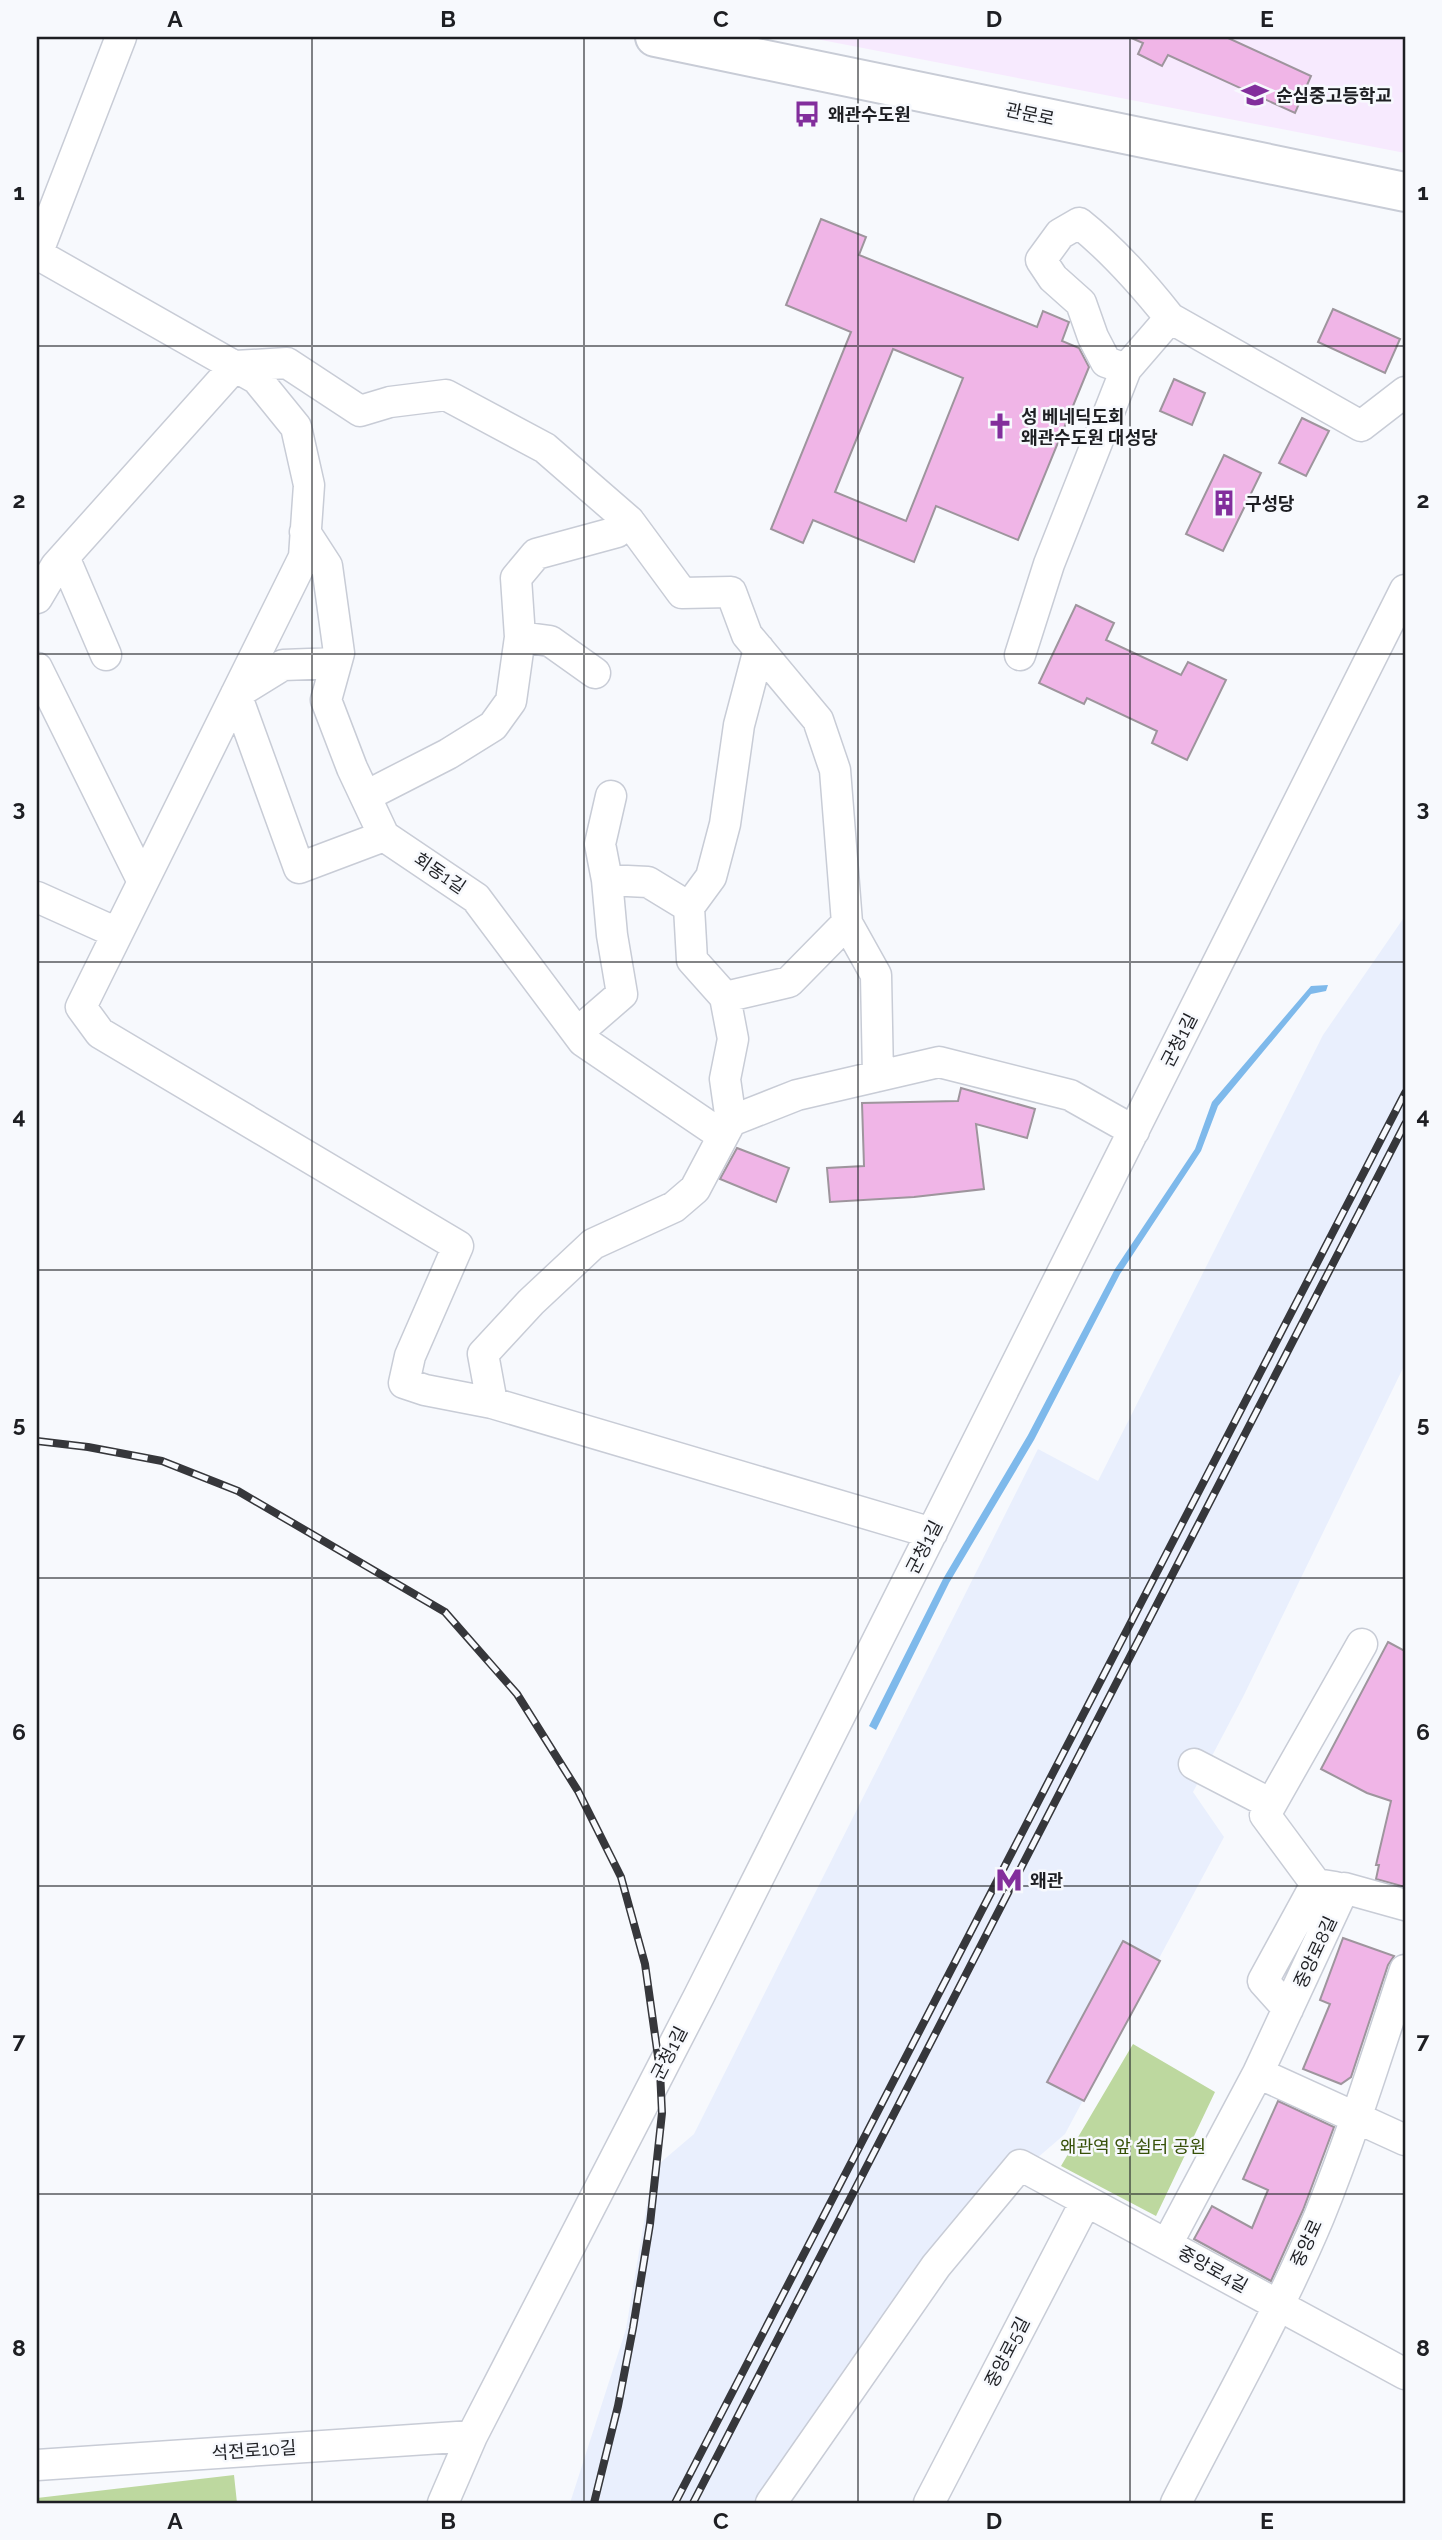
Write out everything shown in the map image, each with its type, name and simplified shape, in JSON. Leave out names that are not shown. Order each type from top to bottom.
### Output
[{"type":"main road","name":"관문로","points":[[666,38],[1405,192]]},
{"type":"street","points":[[121,37],[37,254],[257,379],[296,427],[309,485],[303,557],[81,1007],[100,1033],[458,1246],[410,1356],[404,1383],[425,1390],[492,1403],[932,1532]]},
{"type":"street","points":[[1126,369],[1106,362],[1093,337],[1081,303],[1053,278],[1041,260],[1060,234],[1079,223],[1097,237],[1140,281],[1170,318],[1361,426],[1405,392]]},
{"type":"street","points":[[1020,655],[1049,564],[1126,369],[1170,318]]},
{"type":"street","points":[[37,598],[52,561],[235,366],[287,363],[359,411],[390,402],[446,395],[545,448],[629,521],[682,593],[731,592],[747,635],[818,720],[835,770],[847,923],[876,975],[878,1076]]},
{"type":"street","points":[[366,796],[448,754],[493,726],[511,701],[520,637],[516,578],[536,554],[617,532],[629,521]]},
{"type":"street","points":[[236,694],[299,868],[384,836],[326,700],[339,653],[327,566],[305,532]]},
{"type":"street","points":[[52,561],[106,656]]},
{"type":"street","name":"군청1길","points":[[443,2503],[472,2436],[699,1996],[1405,590]]},
{"type":"street","points":[[520,637],[550,641],[595,673]]},
{"type":"street","points":[[492,1403],[484,1354],[531,1302],[593,1244],[674,1208],[695,1189],[727,1129],[725,1079],[733,1039],[725,997],[692,960],[690,907],[711,877],[725,824],[739,725],[759,649]]},
{"type":"street","points":[[236,694],[282,665],[336,663]]},
{"type":"street","points":[[37,668],[143,882]]},
{"type":"street","points":[[577,1033],[621,994],[600,844],[611,796]]},
{"type":"street","name":"회동1길","points":[[384,836],[476,898],[583,1041],[727,1129]]},
{"type":"street","points":[[607,880],[648,882],[690,907]]},
{"type":"street","points":[[37,897],[117,933]]},
{"type":"street","points":[[725,997],[789,982],[847,923]]},
{"type":"street","points":[[727,1129],[797,1095],[939,1062],[1070,1095],[1134,1131]]},
{"type":"street","points":[[1362,1644],[1265,1815],[1330,1886],[1405,1905]]},
{"type":"street","points":[[1194,1764],[1271,1804]]},
{"type":"street","name":"중앙로8길","points":[[1167,2244],[1258,2073],[1288,2009],[1330,1886]]},
{"type":"street","name":"중앙로","points":[[1176,2503],[1278,2305],[1318,2217],[1356,2118],[1405,1970]]},
{"type":"street","points":[[1258,2073],[1405,2140]]},
{"type":"street","name":"중앙로4길","points":[[771,2503],[936,2266],[1020,2165],[1405,2374]]},
{"type":"street","name":"중앙로5길","points":[[929,2503],[1086,2200]]},
{"type":"street","name":"석전로10길","points":[[37,2465],[472,2436]]},
{"type":"shaded area","name":"순심중고등학교","points":[[806,37],[1405,37],[1405,153]]},
{"type":"shaded area","points":[[1405,916],[1405,1364],[1243,1697],[1193,1792],[1224,1837],[1065,2134],[978,2209],[764,2503],[570,2503],[626,2329],[653,2169],[694,2134],[1038,1449],[1098,1481],[1323,1035]]},
{"type":"green space","name":"왜관역 앞 쉼터 공원","points":[[1133,2044],[1215,2092],[1156,2216],[1061,2166]]},
{"type":"green space","points":[[234,2475],[237,2503],[37,2503],[37,2498]]},
{"type":"water","points":[[1328,985],[1326,991],[1311,994],[1218,1106],[1201,1151],[1120,1274],[1034,1440],[949,1583],[876,1730],[869,1726],[943,1579],[1028,1435],[1115,1269],[1195,1149],[1212,1102],[1311,986]]},
{"type":"building","points":[[1129,37],[1226,37],[1311,76],[1295,113],[1168,55],[1162,66],[1138,54],[1143,43]]},
{"type":"building","points":[[821,219],[866,237],[859,255],[1037,327],[1043,311],[1069,322],[1062,341],[1079,348],[1089,367],[1018,540],[936,506],[914,562],[813,520],[803,543],[771,529],[851,332],[786,305]],"holes":[[[893,349],[963,378],[906,521],[835,492]]]},
{"type":"building","points":[[1333,309],[1400,339],[1385,373],[1318,342]]},
{"type":"building","points":[[1174,379],[1205,393],[1192,425],[1160,411]]},
{"type":"building","points":[[1302,418],[1329,431],[1306,476],[1279,463]]},
{"type":"building","name":"구성당","points":[[1224,455],[1261,473],[1223,551],[1186,534]]},
{"type":"building","points":[[1076,605],[1114,623],[1106,640],[1181,675],[1188,662],[1226,680],[1187,760],[1152,743],[1157,731],[1087,698],[1084,704],[1039,683]]},
{"type":"building","points":[[961,1088],[1035,1109],[1027,1138],[976,1124],[984,1189],[830,1202],[827,1168],[864,1166],[862,1103],[958,1101]]},
{"type":"building","points":[[737,1148],[789,1168],[776,1202],[720,1179]]},
{"type":"building","points":[[1388,1642],[1405,1651],[1405,1887],[1376,1879],[1379,1865],[1376,1865],[1391,1801],[1367,1793],[1321,1769]]},
{"type":"building","points":[[1343,1938],[1394,1956],[1388,1965],[1351,2077],[1341,2084],[1303,2069],[1330,2004],[1320,2000]]},
{"type":"building","points":[[1123,1941],[1160,1961],[1084,2101],[1047,2082]]},
{"type":"building","points":[[1278,2101],[1334,2127],[1303,2210],[1271,2281],[1194,2239],[1212,2206],[1252,2228],[1268,2190],[1243,2179]]},
{"type":"railway","points":[[675,2503],[1405,1093]]},
{"type":"railway","points":[[693,2503],[1405,1124]]},
{"type":"railway","points":[[37,1441],[88,1447],[162,1461],[238,1491],[445,1612],[517,1694],[578,1791],[621,1877],[645,1964],[660,2071],[662,2113],[650,2224],[633,2328],[618,2406],[594,2503]]},
{"type":"place","name":"순심중고등학교","points":[[1255,95]]},
{"type":"place","name":"왜관수도원","points":[[807,114]]},
{"type":"place","name":"성 베네딕도회 왜관수도원 대성당","points":[[1000,426]]},
{"type":"place","name":"구성당","points":[[1224,503]]},
{"type":"place","name":"왜관","points":[[1009,1880]]}]
